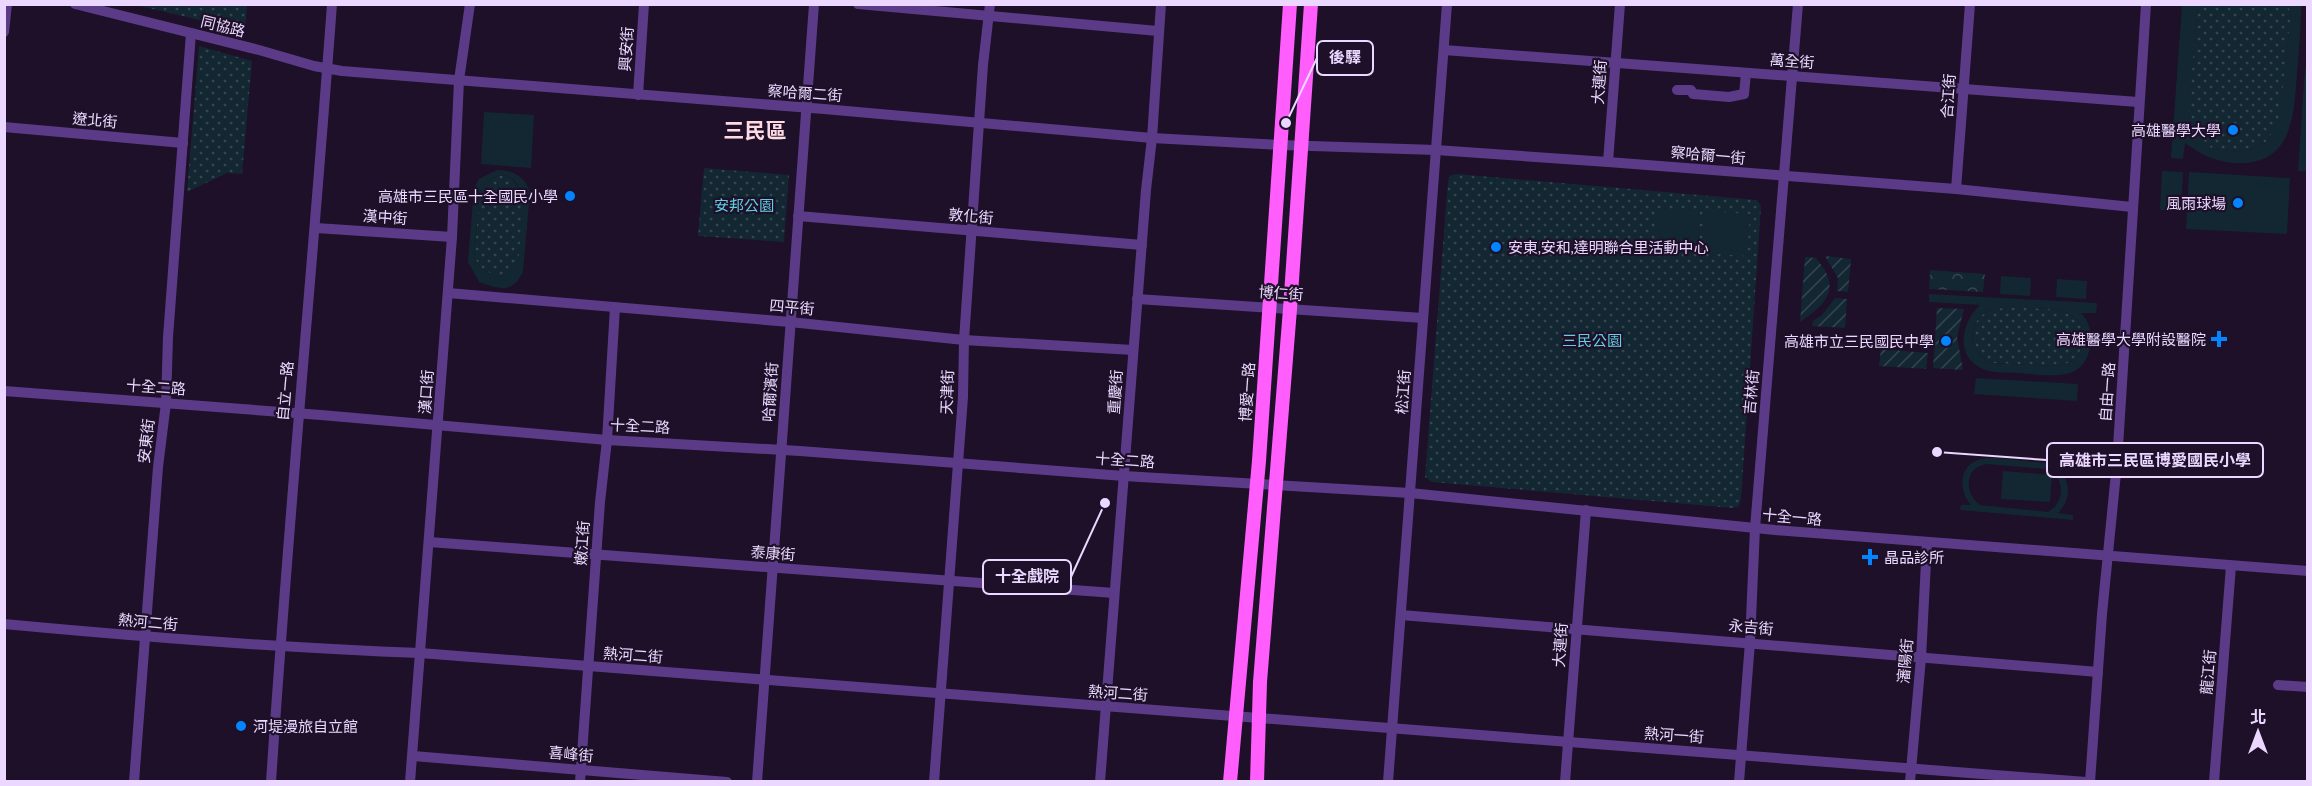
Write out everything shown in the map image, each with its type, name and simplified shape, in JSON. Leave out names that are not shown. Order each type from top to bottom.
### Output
[{"type":"main road","name":"博愛一路","points":[[1230,782],[1257,483],[1290,4]]},
{"type":"main road","points":[[1257,782],[1259,718],[1275,484],[1290,309],[1311,4]]},
{"type":"street","points":[[4,32],[7,4]]},
{"type":"street","name":"同協路","points":[[75,4],[328,69]]},
{"type":"street","name":"自立一路","points":[[271,782],[279,647],[316,228],[332,4]]},
{"type":"street","name":"漢口街","points":[[410,782],[439,425],[452,237],[459,80],[470,4]]},
{"type":"street","name":"興安街","points":[[638,95],[644,4]]},
{"type":"street","name":"哈爾濱街","points":[[757,782],[814,4]]},
{"type":"street","points":[[858,4],[1158,31]]},
{"type":"street","name":"天津街","points":[[934,782],[963,397],[964,340],[979,121],[990,4]]},
{"type":"street","name":"重慶街","points":[[1100,782],[1161,4]]},
{"type":"street","name":"松江街","points":[[1388,782],[1447,4]]},
{"type":"street","name":"大連街","points":[[1608,162],[1620,4]]},
{"type":"street","name":"吉林街","points":[[1739,782],[1750,642],[1755,528],[1798,4]]},
{"type":"street","name":"合江街","points":[[1956,189],[1970,4]]},
{"type":"street","name":"自由一路","points":[[2088,782],[2118,451],[2138,102],[2146,4]]},
{"type":"street","name":"安東街","points":[[134,782],[158,467],[166,403],[168,338],[191,33]]},
{"type":"street","name":"萬全街","points":[[1444,50],[2138,102]]},
{"type":"street","name":"察哈爾二街","points":[[328,69],[979,121],[1152,138],[1281,145]]},
{"type":"street","points":[[1677,90],[1691,90],[1693,94],[1729,97],[1744,94],[1746,73]]},
{"type":"street","name":"遼北街","points":[[4,127],[183,143]]},
{"type":"street","name":"察哈爾一街","points":[[1281,145],[1436,150],[1608,162],[1956,189],[2132,207]]},
{"type":"street","name":"敦化街","points":[[798,216],[1142,245]]},
{"type":"street","name":"漢中街","points":[[316,228],[452,237]]},
{"type":"street","name":"四平街","points":[[448,293],[790,322],[964,340],[1133,350]]},
{"type":"street","name":"博仁街","points":[[1137,298],[1423,318]]},
{"type":"street","name":"嫩江街","points":[[580,782],[615,307]]},
{"type":"street","name":"十全二路","points":[[4,391],[298,413],[607,440],[781,450],[1124,476],[1275,484]]},
{"type":"street","name":"十全一路","points":[[1275,484],[1410,493],[1927,543],[2307,571]]},
{"type":"street","name":"大連街","points":[[1565,782],[1586,510]]},
{"type":"street","name":"泰康街","points":[[429,542],[1114,593]]},
{"type":"street","name":"瀋陽街","points":[[1910,782],[1921,658],[1927,543]]},
{"type":"street","name":"龍江街","points":[[2214,782],[2231,566]]},
{"type":"street","name":"永吉街","points":[[1401,615],[2098,672]]},
{"type":"street","name":"熱河二街","points":[[4,624],[144,637],[279,647],[420,653],[1259,718]]},
{"type":"street","points":[[2278,685],[2307,687]]},
{"type":"street","name":"熱河一街","points":[[1259,718],[2088,782]]},
{"type":"street","name":"喜峰街","points":[[413,756],[727,782]]},
{"type":"green space","points":[[136,5],[247,5],[245,31]]},
{"type":"green space","points":[[2182,5],[2198,5],[2188,117],[2207,145],[2213,149],[2238,152],[2252,149],[2266,142],[2279,122],[2291,12],[2287,5],[2301,5],[2292,120],[2281,145],[2271,155],[2258,161],[2224,162],[2204,155],[2185,143],[2183,159],[2171,158]]},
{"type":"green space","points":[[2198,5],[2287,5],[2291,12],[2280,122],[2266,142],[2252,149],[2238,152],[2213,149],[2207,145],[2187,117]]},
{"type":"green space","points":[[199,46],[252,61],[242,174],[227,173],[187,192]]},
{"type":"green space","points":[[2305,69],[2308,69],[2307,171],[2298,171]]},
{"type":"green space","points":[[484,112],[534,115],[531,168],[481,164]]},
{"type":"green space","name":"安邦公園","points":[[704,168],[789,175],[784,242],[698,236]]},
{"type":"green space","points":[[497,170],[508,171],[522,178],[530,192],[523,272],[510,287],[499,288],[479,282],[468,262],[474,188],[479,179]],"holes":[[[504,175],[513,179],[524,194],[518,265],[507,275],[497,277],[481,268],[474,257],[480,191],[487,182],[496,177]]]},
{"type":"green space","points":[[2162,171],[2183,172],[2181,211],[2160,210]]},
{"type":"green space","name":"風雨球場","points":[[2189,172],[2290,178],[2287,234],[2186,229]]},
{"type":"green space","points":[[504,175],[512,179],[524,194],[519,265],[507,275],[497,277],[481,268],[474,257],[480,191],[490,180]]},
{"type":"green space","name":"三民公園","points":[[1451,175],[1757,200],[1761,206],[1739,506],[1733,508],[1432,482],[1425,477],[1448,181]]},
{"type":"green space","points":[[1657,208],[1700,211],[1698,252],[1654,249]]},
{"type":"green space","points":[[1706,211],[1750,214],[1747,256],[1703,253]]},
{"type":"green space","points":[[1825,256],[1851,259],[1848,292],[1837,291],[1838,278]]},
{"type":"green space","points":[[1805,257],[1816,258],[1824,269],[1830,286],[1824,301],[1800,322]]},
{"type":"green space","points":[[1930,270],[1985,274],[1983,292],[1929,289]]},
{"type":"green space","points":[[2001,276],[2031,278],[2030,296],[2000,294]]},
{"type":"green space","points":[[2057,279],[2087,281],[2086,299],[2056,297]]},
{"type":"green space","points":[[1929,294],[2097,303],[2096,313],[2081,313],[2090,332],[2087,358],[2081,367],[2073,372],[2052,375],[1994,372],[1979,367],[1966,354],[1964,336],[1969,319],[1980,305],[1929,302]],"holes":[[[2003,308],[2056,310],[2068,314],[2077,321],[2082,331],[2082,345],[2077,357],[2059,366],[1991,363],[1984,359],[1973,340],[1974,325],[1985,313]]]},
{"type":"green space","points":[[1835,298],[1847,299],[1845,328],[1812,326],[1813,321],[1822,315]]},
{"type":"green space","points":[[1937,308],[1964,309],[1957,337],[1963,370],[1933,368]]},
{"type":"green space","points":[[2003,308],[2056,310],[2068,314],[2077,321],[2082,331],[2082,345],[2077,357],[2059,366],[1991,363],[1984,359],[1973,340],[1974,325],[1985,313]]},
{"type":"green space","points":[[1881,349],[1928,353],[1926,369],[1879,366]]},
{"type":"green space","points":[[1976,378],[2078,384],[2077,401],[1974,394]]},
{"type":"green space","points":[[1995,458],[2052,464],[2063,475],[2068,487],[2066,501],[2058,513],[2073,515],[2073,520],[1960,510],[1961,505],[1971,505],[1964,493],[1962,480],[1967,468],[1978,460]],"holes":[[[1987,464],[2047,469],[2058,478],[2061,490],[2058,502],[2048,512],[1980,505],[1969,488],[1970,475],[1979,466]]]},
{"type":"green space","points":[[2003,471],[2052,475],[2050,502],[2001,499]]},
{"type":"place","name":"後驛","points":[[1286,123]]},
{"type":"place","name":"高雄醫學大學","points":[[2233,130]]},
{"type":"place","name":"高雄市三民區十全國民小學","points":[[570,196]]},
{"type":"place","name":"風雨球場","points":[[2238,203]]},
{"type":"place","name":"安東,安和,達明聯合里活動中心","points":[[1496,247]]},
{"type":"place","name":"高雄醫學大學附設醫院","points":[[2219,339]]},
{"type":"place","name":"高雄市立三民國民中學","points":[[1946,341]]},
{"type":"place","name":"高雄市三民區博愛國民小學","points":[[1937,452]]},
{"type":"place","name":"十全戲院","points":[[1105,503]]},
{"type":"place","name":"晶品診所","points":[[1870,557]]},
{"type":"place","name":"河堤漫旅自立館","points":[[241,726]]},
{"type":"district","name":"三民區","points":[[755,130]]}]
